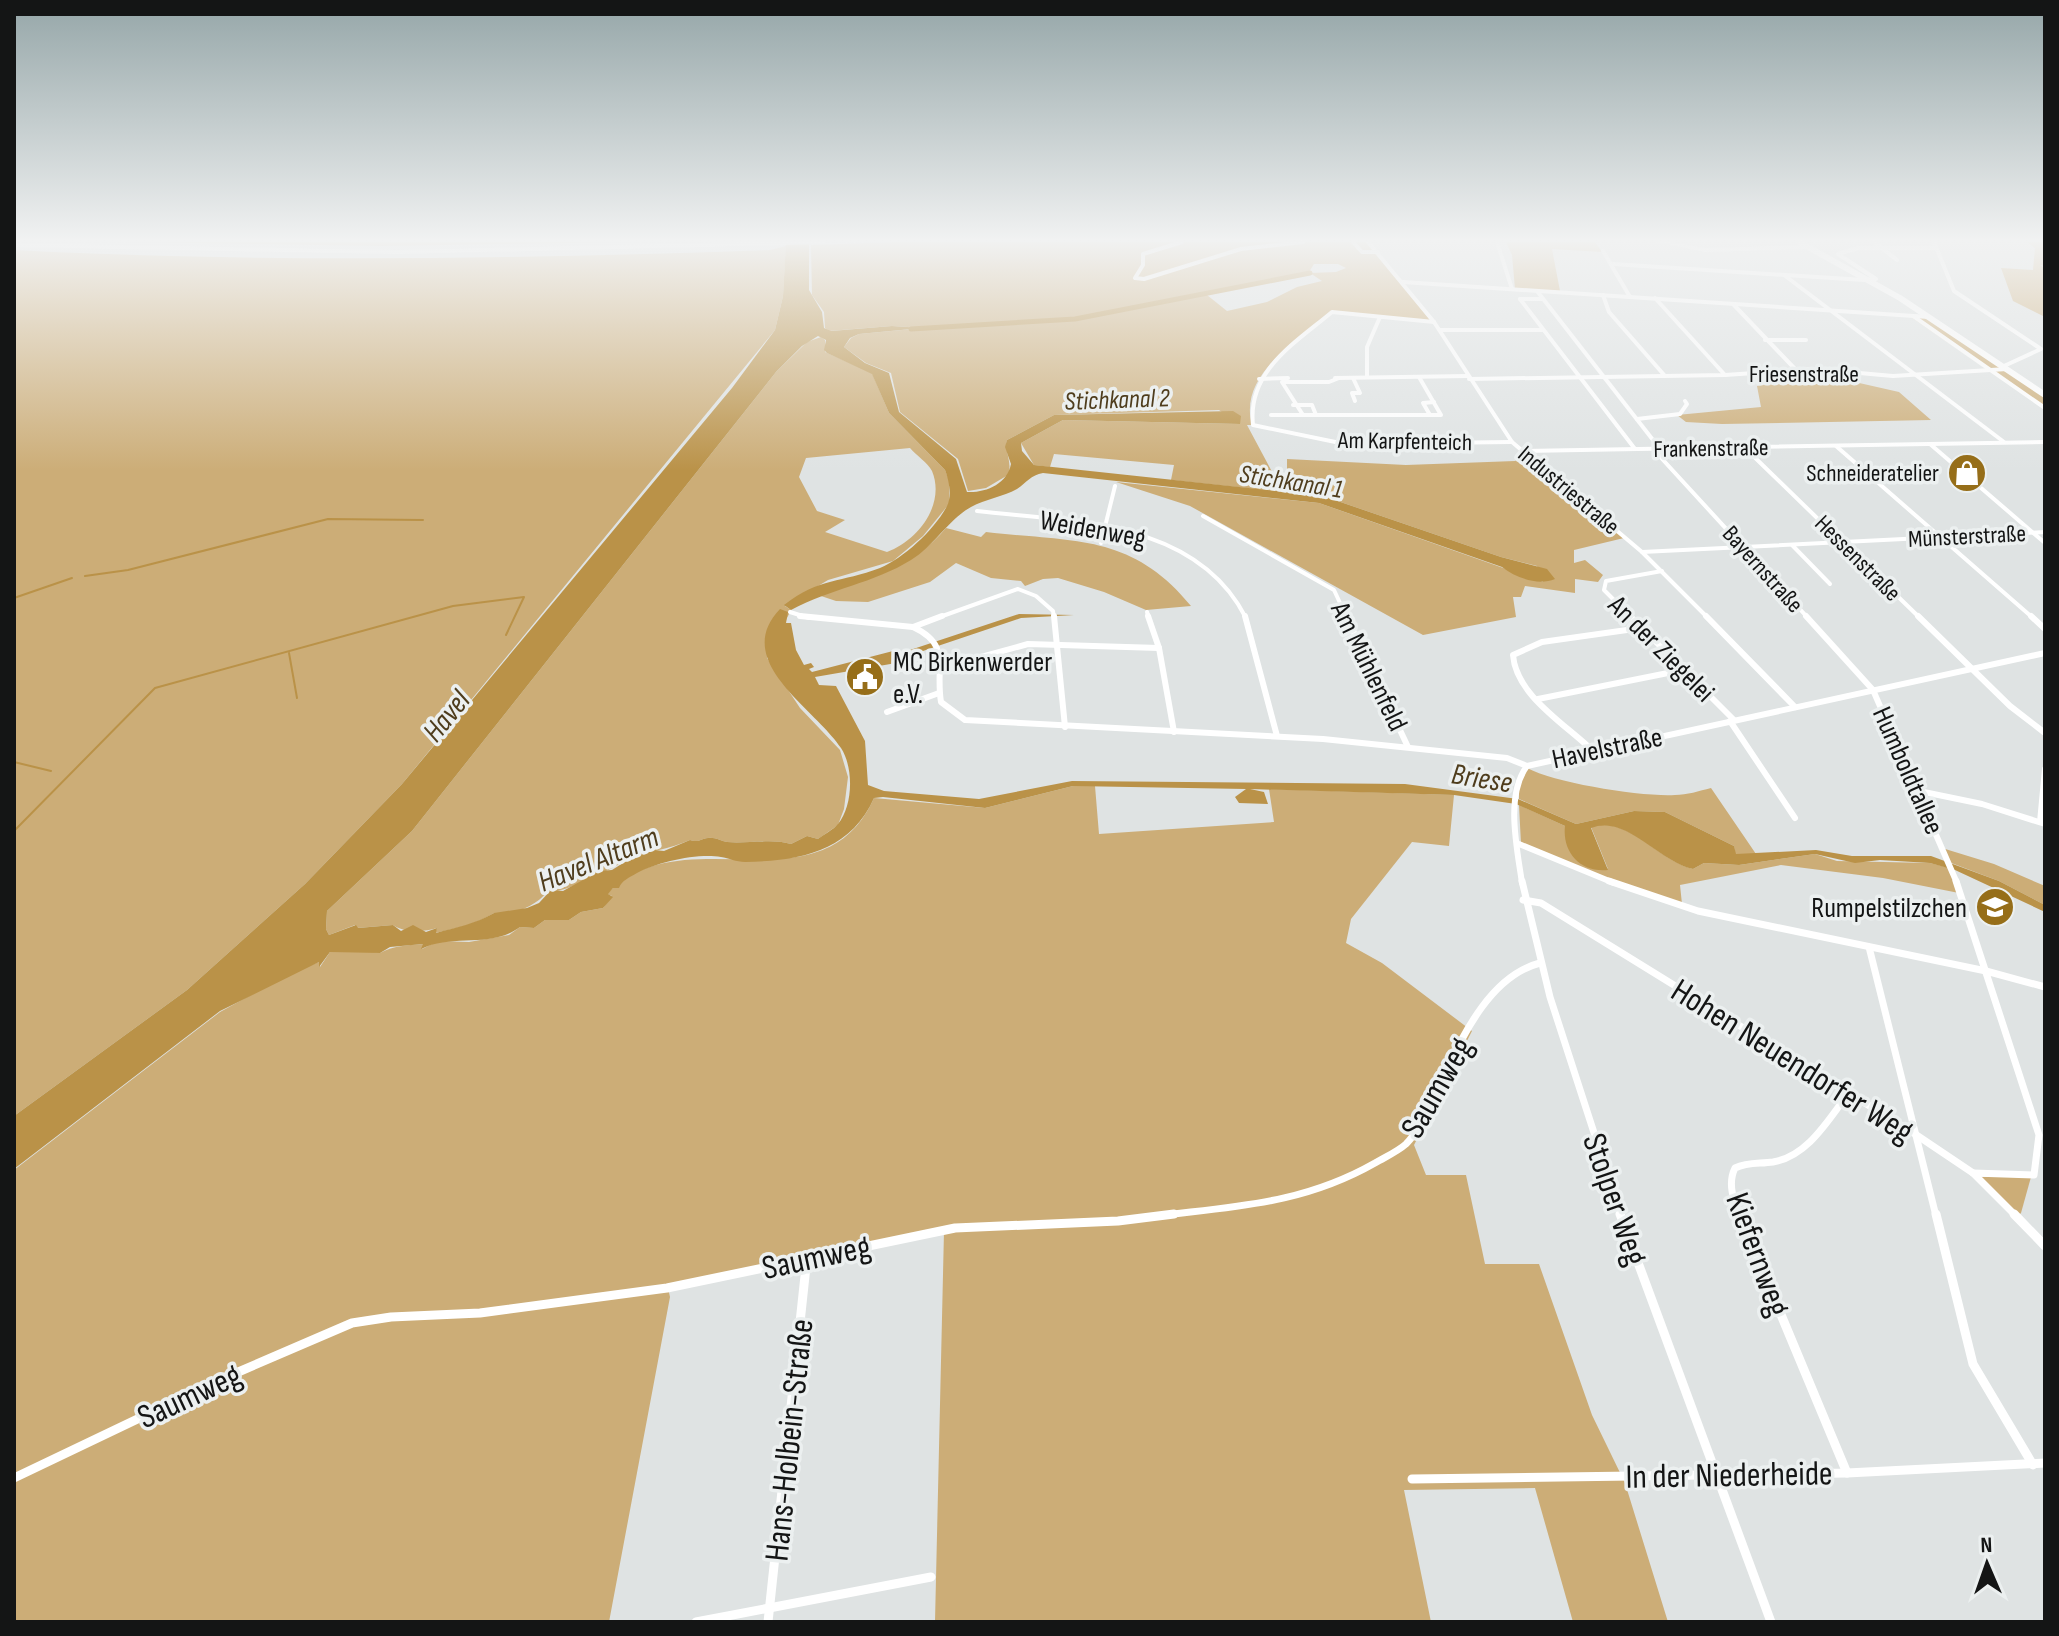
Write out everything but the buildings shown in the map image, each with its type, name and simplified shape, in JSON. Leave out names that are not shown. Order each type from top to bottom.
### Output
[{"type":"main road","points":[[1931,318],[2045,395]]},
{"type":"street","points":[[1259,379],[1325,318]]},
{"type":"street","points":[[1367,377],[1367,347],[1379,318]]},
{"type":"street","points":[[1395,318],[1434,322]]},
{"type":"street","name":"Industriestraße","points":[[1431,318],[1512,442],[1642,552],[1795,707]]},
{"type":"street","points":[[1534,318],[1635,449]]},
{"type":"street","points":[[1557,318],[1661,449]]},
{"type":"street","points":[[1615,318],[1665,376]]},
{"type":"street","points":[[1673,318],[1725,375]]},
{"type":"street","points":[[1746,318],[1796,370]]},
{"type":"street","points":[[1838,318],[2006,443]]},
{"type":"street","points":[[1916,318],[2045,408]]},
{"type":"street","name":"Friesenstraße","points":[[1259,379],[1725,375],[1796,370],[1915,375],[1993,372],[2041,349],[1995,318]]},
{"type":"street","points":[[1440,330],[1542,330]]},
{"type":"street","points":[[1765,340],[1806,340]]},
{"type":"street","name":"Friesenstraße","points":[[1504,378],[1559,376]]},
{"type":"street","points":[[1271,415],[1441,415],[1419,377]]},
{"type":"street","points":[[1303,415],[1293,405],[1282,382],[1329,382],[1339,378]]},
{"type":"street","points":[[1353,378],[1360,393],[1352,393],[1355,401]]},
{"type":"street","name":"Am Karpfenteich","points":[[1259,379],[1249,410],[1253,425],[1345,444],[1512,442]]},
{"type":"street","points":[[1637,419],[1680,414],[1687,404],[1685,401]]},
{"type":"street","points":[[1430,415],[1423,403],[1434,402]]},
{"type":"street","points":[[1293,405],[1312,405],[1316,415]]},
{"type":"street","name":"Frankenstraße","points":[[1522,451],[2045,442]]},
{"type":"street","points":[[1930,444],[2045,543]]},
{"type":"street","points":[[1836,446],[2045,629]]},
{"type":"street","name":"Hessenstraße","points":[[1745,448],[1971,668],[2045,733]]},
{"type":"street","name":"Bayernstraße","points":[[1653,449],[1873,690]]},
{"type":"street","points":[[1101,543],[1115,486]]},
{"type":"street","name":"Weidenweg","points":[[977,511],[1105,525],[1145,534],[1167,544],[1198,565],[1238,602],[1250,633],[1277,736]]},
{"type":"street","name":"Am Mühlenfeld","points":[[1203,516],[1334,590],[1408,747]]},
{"type":"street","name":"Münsterstraße","points":[[1642,552],[2045,532]]},
{"type":"street","points":[[1792,545],[1830,584]]},
{"type":"street","name":"An der Ziegelei","points":[[1662,571],[1612,578],[1604,584],[1606,595],[1732,720],[1795,818]]},
{"type":"street","points":[[790,612],[811,619],[913,627],[1023,589],[1048,605],[1053,617],[1065,727]]},
{"type":"street","points":[[1147,612],[1159,648],[1174,732]]},
{"type":"street","points":[[887,712],[939,693],[941,668],[937,645],[913,627]]},
{"type":"street","points":[[1592,750],[1538,699],[1513,666],[1517,652],[1542,642],[1641,628]]},
{"type":"street","points":[[941,668],[1010,647],[1056,643],[1159,648]]},
{"type":"street","name":"Havelstraße","points":[[939,693],[946,708],[965,720],[1277,736],[1507,758],[1527,766],[2045,653]]},
{"type":"street","points":[[1538,699],[1683,670]]},
{"type":"street","name":"Humboldtallee","points":[[1873,690],[1945,851],[1986,971]]},
{"type":"street","name":"Stolper Weg","points":[[1527,766],[1517,779],[1519,844],[1523,900],[1540,963],[1593,1136],[1771,1622]]},
{"type":"street","points":[[1919,791],[2042,823],[2045,769]]},
{"type":"street","points":[[1519,844],[1698,911],[1986,971],[2045,987]]},
{"type":"street","name":"Hohen Neuendorfer Weg","points":[[1523,900],[1541,903],[1915,1134],[1973,1173],[2045,1246]]},
{"type":"street","points":[[1869,947],[1973,1364],[2033,1465]]},
{"type":"street","name":"Saumweg","points":[[14,1478],[215,1382],[352,1323],[391,1317],[480,1313],[662,1289],[955,1228],[1118,1221],[1288,1200],[1348,1178],[1403,1147],[1416,1133],[1494,990],[1525,964],[1540,963]]},
{"type":"street","points":[[1986,971],[2039,1135],[2034,1175]]},
{"type":"street","name":"Kiefernweg","points":[[1847,1473],[1733,1199],[1731,1176],[1741,1163],[1773,1162],[1804,1148],[1848,1094]]},
{"type":"street","points":[[1973,1173],[2045,1178]]},
{"type":"street","name":"Hans-Holbein-Straße","points":[[768,1622],[807,1257]]},
{"type":"street","name":"In der Niederheide","points":[[1412,1479],[1847,1473],[2045,1463]]},
{"type":"street","points":[[696,1622],[931,1577]]},
{"type":"shaded area","points":[[14,318],[778,318],[775,330],[402,784],[305,884],[187,990],[14,1116]]},
{"type":"shaded area","points":[[778,318],[823,318],[824,328],[831,331],[892,326],[922,328],[859,334],[850,338],[844,347],[865,363],[889,373],[899,412],[956,459],[967,492],[988,489],[1000,482],[1011,464],[1005,447],[1007,440],[1054,415],[1233,411],[1241,416],[1240,424],[1063,420],[1021,443],[1022,451],[1034,465],[1323,496],[1501,557],[1547,569],[1555,579],[1542,582],[1527,580],[1502,567],[1319,503],[1043,473],[1012,492],[971,507],[927,548],[897,568],[791,610],[784,605],[809,590],[880,568],[899,557],[935,524],[949,498],[945,470],[889,413],[872,374],[827,353],[824,350],[826,340],[818,336],[802,346],[776,372],[412,831],[327,911],[326,929],[329,935],[356,925],[358,928],[393,925],[401,931],[413,925],[426,932],[437,928],[436,933],[473,923],[494,913],[527,908],[539,903],[551,890],[563,891],[599,871],[612,870],[631,858],[654,850],[664,851],[690,840],[711,838],[727,842],[776,841],[791,844],[807,836],[818,839],[831,830],[847,807],[850,787],[848,766],[841,748],[782,683],[771,666],[765,647],[767,628],[780,609],[788,612],[786,623],[791,623],[796,650],[804,665],[811,663],[814,667],[809,669],[812,672],[893,651],[895,655],[1019,614],[1074,615],[1021,618],[920,652],[902,662],[815,677],[819,685],[836,686],[865,741],[868,785],[884,791],[979,799],[1072,781],[1405,784],[1518,799],[1576,824],[1634,811],[1665,812],[1734,846],[1736,854],[1816,850],[1852,856],[1931,856],[1999,881],[2045,905],[2045,912],[1955,870],[1930,863],[1880,860],[1855,863],[1815,854],[1739,865],[1704,863],[1693,869],[1617,827],[1604,825],[1591,828],[1608,870],[1598,870],[1575,859],[1567,844],[1565,826],[1516,804],[1454,795],[1250,789],[1264,792],[1268,804],[1239,803],[1235,797],[1246,789],[1073,786],[985,808],[874,798],[851,831],[837,842],[803,856],[745,862],[711,856],[678,859],[637,873],[619,888],[613,888],[608,894],[613,897],[603,908],[581,912],[569,920],[545,920],[534,928],[520,927],[496,937],[445,942],[421,949],[423,944],[390,947],[380,953],[330,952],[319,967],[319,962],[220,1011],[14,1169],[14,1116],[187,990],[305,884],[402,784],[732,388],[775,330]]},
{"type":"shaded area","points":[[824,318],[1322,318],[1273,361],[1254,390],[1250,407],[1252,425],[1247,425],[1278,483],[1287,481],[1287,459],[1406,465],[1515,461],[1524,454],[1624,538],[1574,550],[1574,563],[1585,560],[1603,575],[1598,582],[1575,579],[1575,593],[1525,586],[1521,597],[1513,597],[1516,617],[1423,635],[1190,506],[1116,482],[1319,503],[1543,582],[1537,566],[1501,557],[1323,496],[1171,480],[1174,465],[1054,454],[1050,467],[1034,465],[1021,443],[1063,420],[1240,424],[1219,410],[1054,415],[1007,440],[1008,475],[986,488],[968,491],[958,459],[900,412],[891,373],[866,363],[844,347],[859,334],[923,328],[892,326],[829,331],[825,328]]},
{"type":"shaded area","points":[[1913,318],[1929,318],[2045,396],[2045,409]]},
{"type":"shaded area","points":[[821,337],[825,340],[825,352],[872,373],[889,413],[945,470],[949,480],[949,504],[923,536],[893,561],[828,580],[785,606],[791,610],[767,658],[800,708],[840,750],[848,777],[844,809],[838,825],[818,839],[807,836],[791,844],[776,841],[727,842],[711,838],[690,840],[636,857],[578,884],[546,893],[522,909],[494,913],[473,923],[435,933],[437,928],[415,931],[393,925],[357,928],[355,925],[329,935],[326,929],[327,911],[412,831],[776,372],[807,342]],"holes":[[[910,448],[928,465],[935,484],[932,509],[918,531],[887,552],[825,532],[845,520],[817,511],[799,477],[806,458]]]},
{"type":"shaded area","points":[[1791,379],[1846,380],[1899,392],[1931,420],[1722,424],[1686,422],[1677,415],[1761,407],[1757,386]]},
{"type":"shaded area","points":[[946,528],[981,537],[986,532],[1099,545],[1146,565],[1169,582],[1191,606],[1146,610],[1104,592],[1058,578],[1043,579],[1025,586],[1021,581],[991,578],[956,563],[930,582],[868,602],[836,601],[818,595],[871,577],[903,562],[933,542]]},
{"type":"shaded area","points":[[1527,768],[1577,784],[1642,794],[1680,795],[1711,788],[1756,854],[1735,854],[1734,846],[1665,812],[1634,811],[1576,824],[1519,799],[1519,779]]},
{"type":"shaded area","points":[[1073,786],[1095,786],[1099,834],[1274,822],[1269,789],[1454,795],[1449,846],[1412,842],[1351,919],[1346,943],[1382,963],[1472,1031],[1414,1145],[1426,1175],[1466,1175],[1485,1264],[1539,1264],[1592,1415],[1625,1483],[1668,1622],[1573,1622],[1535,1488],[1404,1490],[1431,1622],[935,1622],[944,1231],[668,1288],[670,1297],[609,1622],[14,1622],[14,1170],[220,1012],[293,972],[319,962],[320,967],[330,952],[359,950],[380,953],[395,947],[424,944],[422,949],[438,941],[469,942],[509,935],[520,927],[534,928],[545,920],[569,920],[581,912],[603,908],[612,896],[607,894],[638,872],[673,862],[786,858],[821,851],[851,832],[874,798],[985,808]]},
{"type":"shaded area","points":[[1519,805],[1565,826],[1608,869],[1591,827],[1618,827],[1693,869],[1704,863],[1739,865],[1815,854],[1837,861],[1930,863],[1950,868],[1959,893],[1883,878],[1781,865],[1680,885],[1682,904],[1574,867],[1521,844]]},
{"type":"shaded area","points":[[1942,848],[1994,864],[2045,886],[2045,905],[1999,881],[1946,861]]},
{"type":"shaded area","points":[[1979,1177],[2031,1177],[2021,1213],[2018,1216]]},
{"type":"waterway","points":[[911,329],[1078,318]]},
{"type":"waterway","points":[[85,576],[128,570],[328,519],[423,520]]},
{"type":"waterway","points":[[14,598],[72,578]]},
{"type":"waterway","points":[[14,831],[155,688],[453,606],[524,597],[506,635]]},
{"type":"waterway","points":[[289,653],[297,698]]},
{"type":"waterway","points":[[14,762],[51,771]]},
{"type":"place","name":"Schneideratelier","points":[[1967,473]]},
{"type":"place","name":"MC Birkenwerder e.V.","points":[[865,677]]},
{"type":"place","name":"Rumpelstilzchen","points":[[1995,907]]},
{"type":"water label","name":"Stichkanal 2","points":[[1117,399]]},
{"type":"water label","name":"Stichkanal 1","points":[[1291,481]]},
{"type":"water label","name":"Havel","points":[[446,716]]},
{"type":"water label","name":"Briese","points":[[1482,778]]},
{"type":"water label","name":"Havel Altarm","points":[[598,859]]}]
